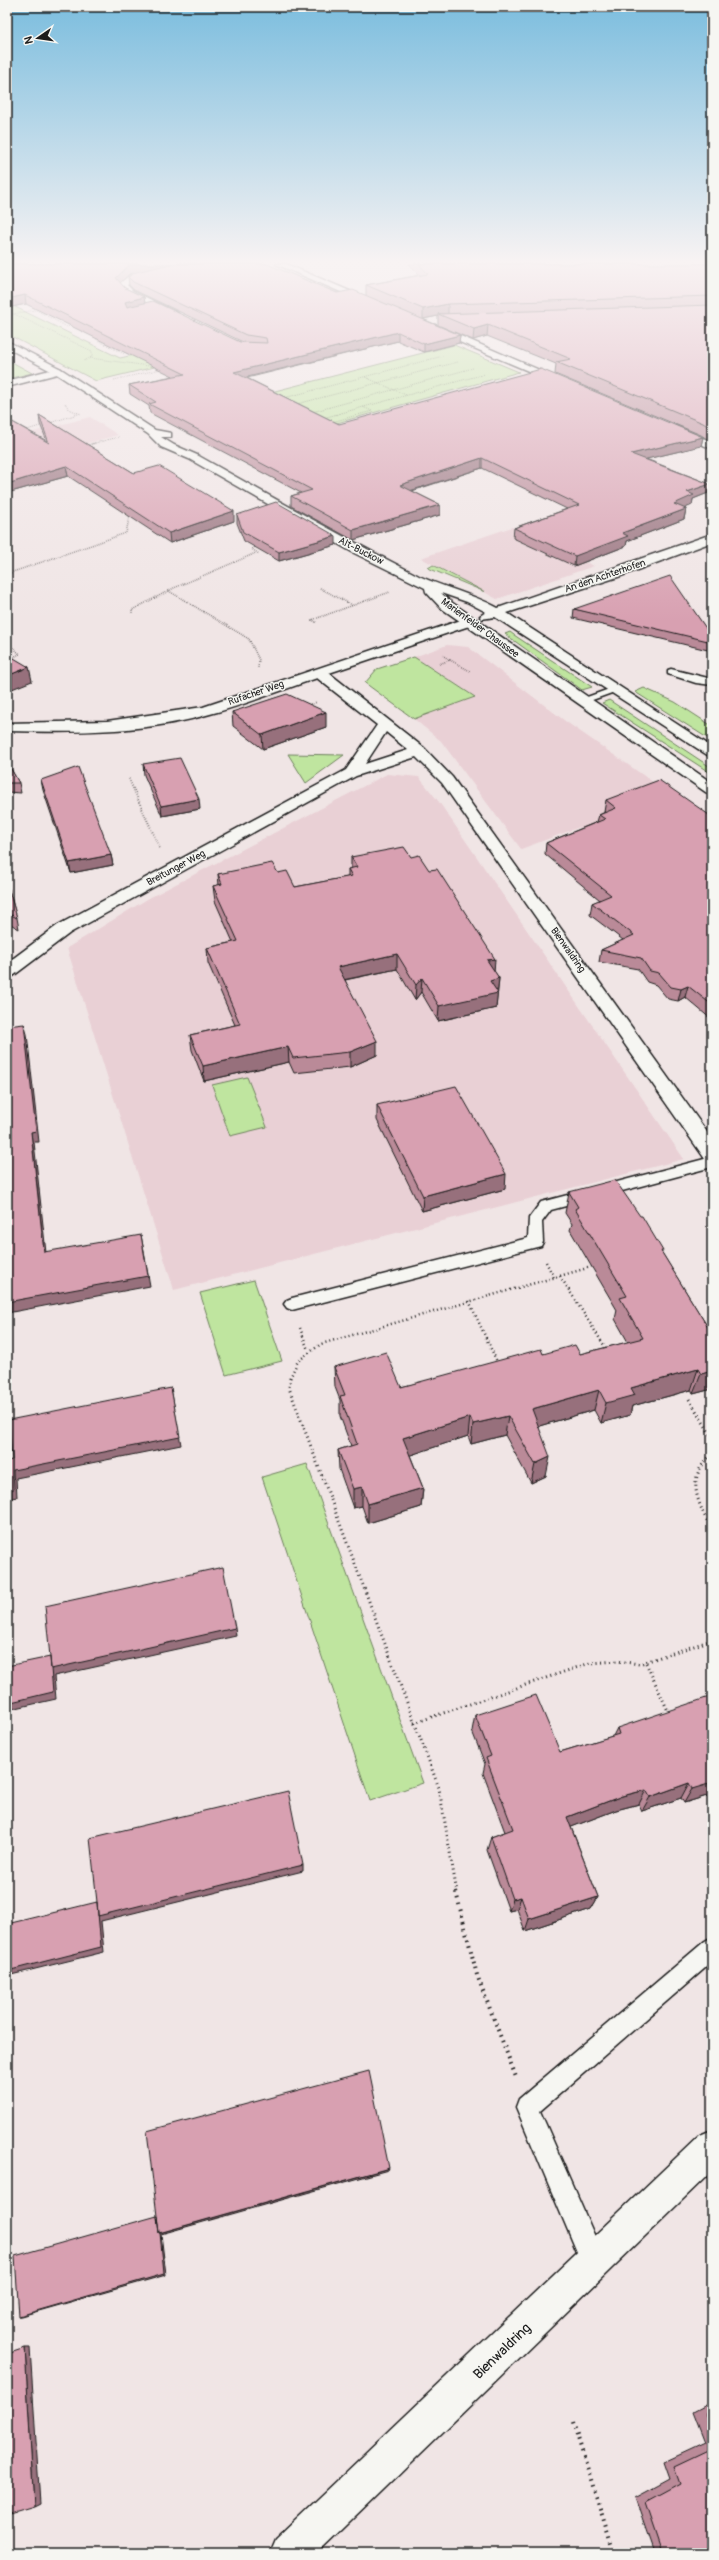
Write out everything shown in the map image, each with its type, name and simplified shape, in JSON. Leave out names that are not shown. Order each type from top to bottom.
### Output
[{"type":"street","name":"Alt-Buckow","points":[[77,383],[152,432],[155,438],[165,444],[193,457],[311,524],[426,584]]},
{"type":"street","points":[[664,424],[712,446]]},
{"type":"street","name":"An den Achterhöfen","points":[[496,612],[617,573],[712,538]]},
{"type":"street","name":"Marienfelder Chaussee","points":[[426,584],[472,599],[496,612],[712,754]]},
{"type":"street","name":"Marienfelder Chaussee","points":[[426,584],[446,605],[581,701],[712,790]]},
{"type":"street","name":"Rufacher Weg","points":[[7,727],[88,728],[162,720],[206,711],[496,612]]},
{"type":"street","points":[[319,672],[419,751]]},
{"type":"street","name":"Breitunger Weg","points":[[351,773],[385,723]]},
{"type":"street","name":"Breitunger Weg","points":[[7,972],[64,928],[351,773],[419,751]]},
{"type":"street","name":"Bienwaldring","points":[[419,751],[447,780],[712,1154]]},
{"type":"street","name":"Bienwaldring","points":[[290,2553],[594,2263],[712,2147]]},
{"type":"lane","points":[[671,672],[696,680],[712,682]]},
{"type":"lane","points":[[581,701],[615,690]]},
{"type":"lane","points":[[292,1304],[536,1242],[534,1220],[538,1212],[546,1206],[712,1162]]},
{"type":"lane","points":[[594,2263],[527,2107],[712,1948]]},
{"type":"path","points":[[277,400],[340,383]]},
{"type":"path","points":[[290,406],[376,383]]},
{"type":"path","points":[[379,383],[406,395]]},
{"type":"path","points":[[306,414],[417,383]]},
{"type":"path","points":[[317,420],[448,383]]},
{"type":"path","points":[[331,423],[372,411],[363,407]]},
{"type":"path","points":[[21,432],[48,422],[78,414]]},
{"type":"path","points":[[80,447],[125,435]]},
{"type":"path","points":[[7,574],[126,533],[131,508]]},
{"type":"path","points":[[259,554],[252,548],[262,544]]},
{"type":"path","points":[[132,613],[132,610],[168,591],[256,553]]},
{"type":"path","points":[[320,588],[352,605]]},
{"type":"path","points":[[168,591],[249,639],[260,662],[256,671]]},
{"type":"path","points":[[316,622],[312,620],[392,591]]},
{"type":"path","points":[[348,607],[352,609]]},
{"type":"path","points":[[7,642],[20,654],[7,660]]},
{"type":"path","points":[[450,660],[470,672]]},
{"type":"path","points":[[129,778],[162,852]]},
{"type":"path","points":[[527,2107],[477,1975],[453,1878],[439,1788],[314,1458],[289,1388],[289,1379],[292,1368],[300,1357],[308,1350],[321,1344],[591,1267]]},
{"type":"path","points":[[560,1276],[596,1336],[610,1351]]},
{"type":"path","points":[[469,1301],[501,1369]]},
{"type":"path","points":[[689,1399],[712,1437]]},
{"type":"path","points":[[712,1455],[704,1460],[698,1471],[695,1495],[712,1530]]},
{"type":"path","points":[[414,1723],[590,1663],[618,1660],[640,1664],[646,1663],[712,1640]]},
{"type":"path","points":[[646,1663],[671,1717]]},
{"type":"path","points":[[573,2422],[614,2553]]},
{"type":"shaded area","points":[[90,417],[118,435],[62,450],[29,433]]},
{"type":"shaded area","points":[[512,527],[594,566],[497,599],[421,558]]},
{"type":"shaded area","points":[[447,645],[468,647],[565,721],[712,823],[693,912],[580,827],[521,849],[441,741],[414,719],[475,697],[414,657]]},
{"type":"shaded area","points":[[387,774],[419,777],[439,802],[684,1159],[174,1290],[67,948],[149,898]]},
{"type":"green space","points":[[304,383],[478,383],[301,433],[240,400]]},
{"type":"green space","points":[[433,565],[485,592],[428,568]]},
{"type":"green space","points":[[510,632],[592,687],[582,690],[505,634]]},
{"type":"green space","points":[[414,657],[475,697],[414,719],[365,683],[377,669]]},
{"type":"green space","points":[[644,688],[675,702],[712,726],[712,741],[635,692]]},
{"type":"green space","points":[[609,700],[712,768],[712,774],[602,703]]},
{"type":"green space","points":[[288,754],[344,755],[306,783]]},
{"type":"green space","points":[[247,1077],[267,1127],[230,1136],[212,1085]]},
{"type":"green space","points":[[254,1280],[282,1361],[226,1375],[200,1293]]},
{"type":"green space","points":[[307,1464],[423,1783],[370,1801],[262,1477]]},
{"type":"building","points":[[137,383],[257,383],[339,424],[488,383],[575,383],[703,437],[631,454],[710,484],[687,492],[694,495],[674,504],[686,509],[622,533],[628,536],[575,556],[514,528],[579,505],[482,458],[400,485],[440,505],[353,530],[291,496],[312,490],[149,404],[156,402],[129,385]]},
{"type":"building","points":[[608,383],[712,383],[712,429],[703,423]]},
{"type":"building","points":[[39,415],[134,473],[159,466],[234,511],[169,533],[66,466],[7,484],[7,419],[49,443]]},
{"type":"building","points":[[276,502],[336,536],[279,552],[243,532],[237,515]]},
{"type":"building","points":[[670,576],[712,637],[712,642],[574,609]]},
{"type":"building","points":[[7,654],[29,667],[7,676]]},
{"type":"building","points":[[287,694],[326,712],[262,735],[232,712]]},
{"type":"building","points":[[180,758],[199,799],[161,806],[143,764]]},
{"type":"building","points":[[7,762],[19,783],[7,783]]},
{"type":"building","points":[[78,767],[111,855],[69,863],[41,780]]},
{"type":"building","points":[[659,780],[712,817],[712,1005],[688,986],[681,989],[671,987],[659,973],[650,971],[641,958],[601,950],[634,935],[592,903],[611,895],[546,843],[605,819],[599,815],[616,808],[606,800]]},
{"type":"building","points":[[404,847],[411,857],[419,855],[429,870],[437,869],[495,959],[487,960],[499,978],[490,981],[498,993],[439,1006],[422,978],[416,985],[397,954],[338,967],[377,1041],[350,1052],[293,1058],[288,1047],[203,1066],[190,1035],[240,1024],[207,948],[238,941],[213,886],[222,884],[218,874],[272,863],[278,873],[287,871],[295,887],[352,876],[348,869],[357,867],[351,857]]},
{"type":"building","points":[[7,883],[17,918],[7,913]]},
{"type":"building","points":[[24,1024],[36,1131],[31,1132],[44,1252],[141,1235],[148,1276],[7,1302],[7,1026]]},
{"type":"building","points":[[456,1086],[506,1174],[423,1196],[377,1105]]},
{"type":"building","points":[[615,1180],[640,1216],[642,1216],[663,1251],[661,1251],[712,1334],[712,1371],[701,1374],[698,1369],[631,1388],[635,1395],[606,1403],[599,1390],[532,1409],[550,1457],[535,1464],[508,1416],[473,1424],[470,1417],[403,1438],[423,1488],[368,1504],[362,1487],[353,1489],[338,1450],[357,1444],[340,1396],[345,1395],[334,1367],[386,1352],[401,1387],[541,1349],[543,1354],[575,1345],[580,1354],[643,1338],[620,1298],[627,1296],[575,1209],[578,1207],[569,1192]]},
{"type":"building","points":[[171,1388],[180,1437],[13,1470],[14,1489],[7,1490],[7,1461],[12,1460],[9,1420]]},
{"type":"building","points":[[223,1567],[235,1628],[51,1669],[53,1692],[7,1703],[7,1666],[50,1657],[45,1606]]},
{"type":"building","points":[[536,1695],[560,1752],[619,1734],[617,1728],[712,1696],[712,1783],[692,1789],[689,1783],[650,1797],[646,1790],[622,1796],[567,1817],[598,1897],[529,1919],[521,1897],[513,1899],[491,1837],[513,1829],[486,1758],[491,1756],[475,1715]]},
{"type":"building","points":[[288,1791],[303,1865],[98,1916],[101,1947],[7,1971],[7,1924],[97,1902],[90,1838]]},
{"type":"building","points":[[369,2071],[389,2168],[159,2233],[147,2131]]},
{"type":"building","points":[[157,2216],[164,2274],[19,2316],[15,2256]]},
{"type":"building","points":[[25,2348],[34,2507],[7,2515],[7,2354]]},
{"type":"building","points":[[712,2410],[712,2434],[705,2414]]},
{"type":"building","points":[[712,2449],[712,2553],[662,2553],[645,2503],[680,2484],[674,2467]]}]
